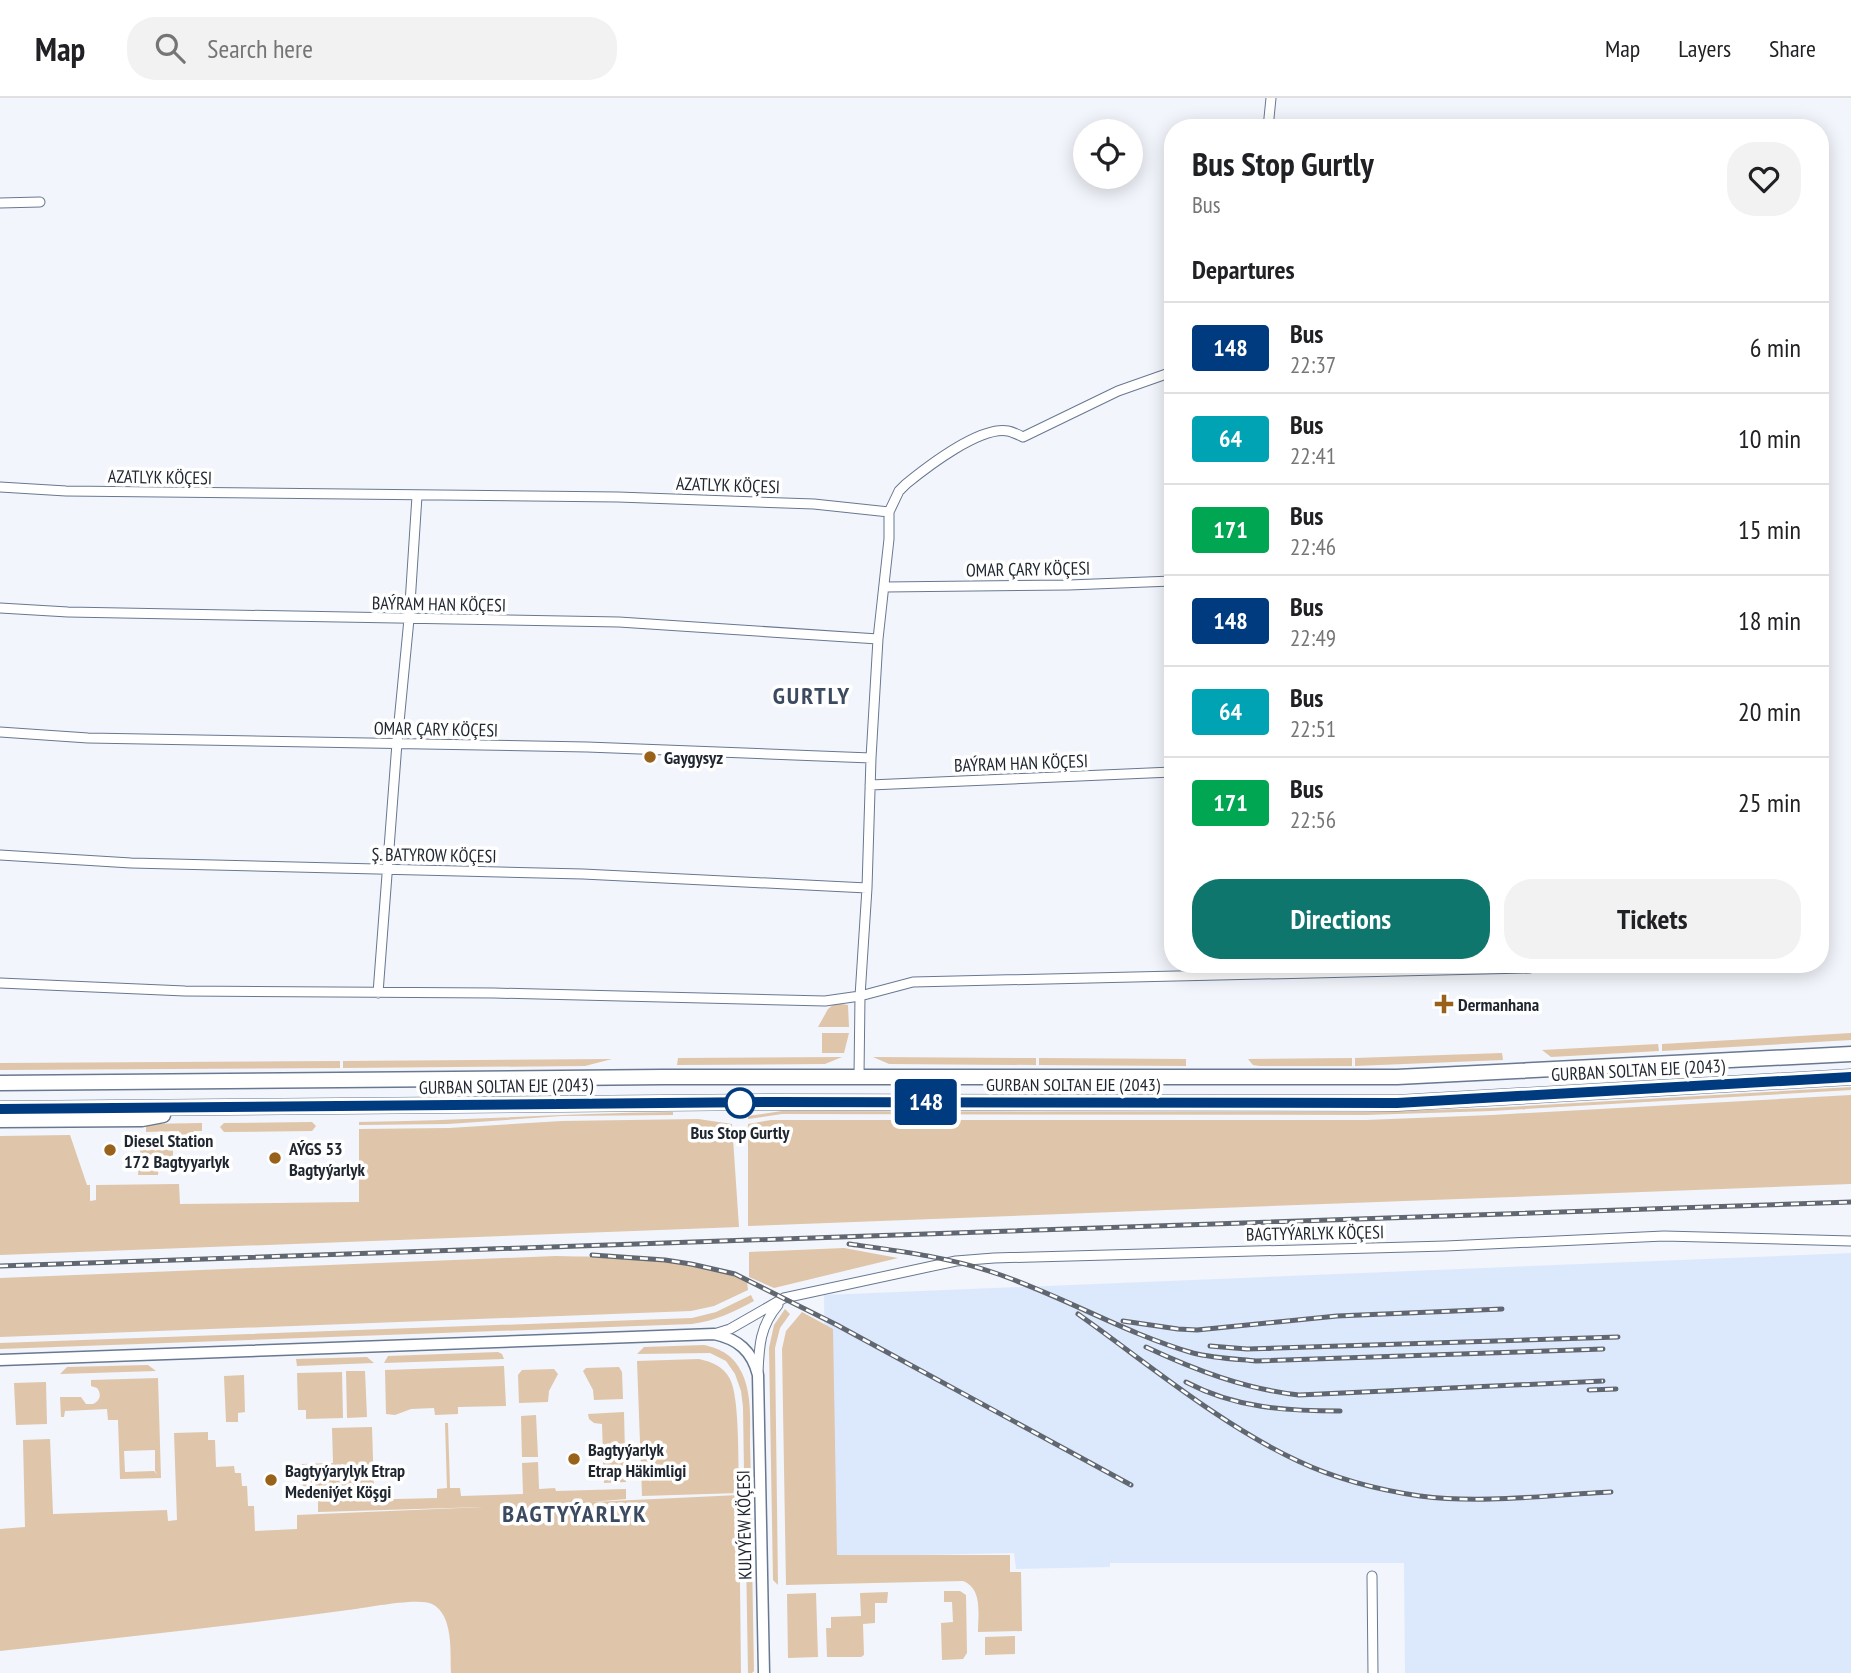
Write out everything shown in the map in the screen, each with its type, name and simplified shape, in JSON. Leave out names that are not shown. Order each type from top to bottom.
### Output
[{"type":"highway","name":"GURBAN SOLTAN EJE (2043)","points":[[0,1083],[859,1076],[1397,1077],[1851,1054]]},
{"type":"highway","points":[[1801,1057],[1803,1079]]},
{"type":"highway","name":"GURBAN SOLTAN EJE (2043)","points":[[0,1111],[774,1102],[1397,1103],[1851,1077]]},
{"type":"highway","points":[[0,1121],[142,1119],[198,1108]]},
{"type":"highway","points":[[0,1111],[69,1120]]},
{"type":"street","points":[[1269,119],[1271,98]]},
{"type":"street","points":[[0,203],[40,202]]},
{"type":"street","points":[[859,1076],[871,758],[878,639],[885,587],[888,512],[906,484],[949,453],[982,435],[1006,430],[1023,437],[1118,391],[1164,375]]},
{"type":"street","name":"AZATLYK KÖÇESI","points":[[0,487],[36,491],[631,498],[827,505],[888,512]]},
{"type":"street","points":[[378,993],[417,496]]},
{"type":"street","name":"OMAR ÇARY KÖÇESI","points":[[885,587],[1164,581]]},
{"type":"street","name":"BAÝRAM HAN KÖÇESI","points":[[0,608],[80,612],[619,622],[878,639]]},
{"type":"street","name":"OMAR ÇARY KÖÇESI","points":[[0,732],[88,738],[397,743],[871,758]]},
{"type":"street","name":"BAÝRAM HAN KÖÇESI","points":[[870,785],[1164,772]]},
{"type":"street","name":"Ş. BATYROW KÖÇESI","points":[[0,855],[73,861],[583,874],[867,888]]},
{"type":"street","points":[[0,983],[185,991],[494,993],[825,1001],[860,996],[914,982],[1304,973]]},
{"type":"street","name":"BAGTYÝARLYK KÖÇESI","points":[[714,1334],[730,1329],[784,1298],[956,1261],[1021,1256],[1446,1246],[1664,1236],[1851,1241]]},
{"type":"street","points":[[758,1376],[762,1331],[771,1313],[784,1298]]},
{"type":"street","points":[[0,1360],[714,1334],[736,1341],[744,1348],[755,1363],[758,1376]]},
{"type":"street","name":"KULYÝEW KÖÇESI","points":[[758,1376],[764,1673]]},
{"type":"street","points":[[1372,1576],[1373,1673]]},
{"type":"shaded area","points":[[835,1003],[848,1005],[849,1027],[818,1027],[828,1009]]},
{"type":"shaded area","points":[[822,1033],[849,1033],[844,1053],[822,1053]]},
{"type":"shaded area","points":[[1851,1033],[1851,1040],[1662,1051],[1662,1044]]},
{"type":"shaded area","points":[[1658,1044],[1659,1051],[1551,1057],[1542,1050]]},
{"type":"shaded area","points":[[1502,1053],[1503,1060],[1355,1066],[1355,1058]]},
{"type":"shaded area","points":[[842,1057],[825,1064],[677,1065],[678,1058]]},
{"type":"shaded area","points":[[873,1057],[1036,1058],[1036,1065],[889,1064]]},
{"type":"shaded area","points":[[1039,1058],[1186,1059],[1186,1066],[1039,1065]]},
{"type":"shaded area","points":[[1352,1058],[1352,1066],[1260,1066],[1253,1065],[1248,1059]]},
{"type":"shaded area","points":[[612,1059],[585,1066],[343,1068],[343,1061]]},
{"type":"shaded area","points":[[340,1061],[340,1068],[0,1070],[0,1063]]},
{"type":"shaded area","points":[[1851,1087],[1851,1090],[1491,1111],[1365,1115],[782,1114],[748,1119],[748,1116],[782,1111],[1365,1112],[1491,1108]]},
{"type":"shaded area","points":[[1851,1095],[1851,1184],[748,1226],[748,1124],[771,1120],[1366,1120]]},
{"type":"shaded area","points":[[673,1112],[673,1115],[562,1116],[448,1124],[359,1125],[359,1122]]},
{"type":"shaded area","points":[[698,1119],[732,1124],[739,1227],[0,1255],[0,1136],[70,1135],[87,1185],[90,1185],[90,1201],[96,1200],[96,1185],[179,1184],[180,1204],[359,1202],[359,1129]]},
{"type":"shaded area","points":[[312,1122],[316,1126],[312,1131],[224,1132],[220,1127],[224,1123]]},
{"type":"shaded area","points":[[202,1123],[202,1131],[194,1131],[194,1150],[180,1150],[179,1131],[146,1132],[146,1124]]},
{"type":"shaded area","points":[[144,1137],[173,1137],[173,1159],[159,1159],[158,1175],[138,1175]]},
{"type":"shaded area","points":[[844,1248],[898,1258],[774,1288],[749,1277],[749,1252]]},
{"type":"shaded area","points":[[1851,1253],[1851,1673],[1405,1673],[1404,1563],[1110,1563],[1110,1567],[1016,1569],[1014,1553],[827,1557],[824,1295]]},
{"type":"shaded area","points":[[556,1256],[629,1257],[702,1266],[747,1282],[748,1290],[714,1306],[691,1311],[0,1337],[0,1278]]},
{"type":"shaded area","points":[[751,1295],[754,1301],[739,1309],[692,1324],[0,1349],[0,1343],[692,1318],[716,1312]]},
{"type":"shaded area","points":[[785,1309],[790,1314],[780,1328],[775,1348],[778,1585],[773,1580],[769,1348],[774,1325]]},
{"type":"shaded area","points":[[802,1312],[833,1329],[837,1555],[1010,1555],[1010,1572],[1021,1572],[1022,1631],[978,1632],[977,1596],[963,1581],[786,1585],[782,1349],[786,1331]]},
{"type":"shaded area","points":[[704,1345],[722,1351],[731,1358],[739,1367],[745,1381],[750,1417],[752,1537],[745,1537],[743,1407],[735,1374],[726,1361],[710,1353],[637,1354],[644,1347]]},
{"type":"shaded area","points":[[498,1352],[504,1359],[384,1363],[388,1356]]},
{"type":"shaded area","points":[[367,1357],[374,1363],[297,1366],[296,1359]]},
{"type":"shaded area","points":[[699,1359],[721,1368],[733,1388],[737,1417],[739,1493],[642,1496],[637,1361]]},
{"type":"shaded area","points":[[148,1365],[156,1371],[60,1374],[67,1367]]},
{"type":"shaded area","points":[[504,1366],[506,1406],[458,1407],[458,1414],[435,1415],[434,1408],[411,1409],[395,1415],[386,1414],[385,1370]]},
{"type":"shaded area","points":[[619,1367],[622,1372],[623,1399],[594,1400],[593,1390],[583,1371],[586,1368]]},
{"type":"shaded area","points":[[554,1369],[558,1374],[549,1391],[548,1402],[519,1403],[518,1375],[522,1370]]},
{"type":"shaded area","points":[[346,1371],[365,1371],[367,1417],[347,1418]]},
{"type":"shaded area","points":[[342,1372],[343,1418],[306,1419],[306,1410],[298,1410],[297,1373]]},
{"type":"shaded area","points":[[244,1375],[245,1412],[238,1413],[238,1422],[226,1422],[224,1376]]},
{"type":"shaded area","points":[[158,1378],[161,1478],[120,1479],[118,1420],[108,1420],[107,1409],[65,1411],[64,1417],[61,1417],[60,1397],[81,1397],[86,1404],[97,1401],[99,1393],[97,1388],[91,1386],[91,1380]],"holes":[[[155,1450],[155,1471],[158,1475],[154,1471],[125,1472],[124,1451]]]},
{"type":"shaded area","points":[[46,1382],[47,1424],[16,1425],[14,1383]]},
{"type":"shaded area","points":[[624,1412],[625,1454],[603,1454],[602,1424],[594,1423],[588,1414]]},
{"type":"shaded area","points":[[536,1415],[538,1457],[522,1457],[521,1416]]},
{"type":"shaded area","points":[[445,1423],[448,1423],[450,1488],[460,1488],[461,1496],[523,1494],[522,1463],[538,1462],[539,1489],[626,1489],[626,1499],[591,1502],[739,1495],[741,1673],[451,1673],[447,1625],[439,1609],[425,1602],[0,1651],[0,1529],[25,1527],[23,1440],[50,1439],[53,1514],[167,1510],[168,1521],[177,1520],[174,1433],[208,1432],[208,1440],[215,1440],[216,1467],[234,1466],[235,1473],[241,1473],[242,1486],[247,1486],[248,1506],[254,1506],[255,1531],[297,1529],[297,1515],[483,1507],[318,1512],[318,1501],[437,1498],[437,1489],[447,1488]]},
{"type":"shaded area","points":[[372,1427],[374,1492],[303,1494],[302,1464],[333,1463],[332,1428]]},
{"type":"shaded area","points":[[625,1459],[626,1482],[604,1483],[603,1460]]},
{"type":"shaded area","points":[[746,1556],[752,1561],[752,1673],[748,1673]]},
{"type":"shaded area","points":[[944,1591],[960,1591],[966,1595],[967,1653],[963,1659],[942,1660],[941,1623],[953,1622],[952,1602],[944,1602]]},
{"type":"shaded area","points":[[888,1592],[887,1603],[875,1603],[875,1623],[863,1624],[864,1655],[827,1657],[826,1628],[831,1628],[831,1617],[861,1616],[860,1593]]},
{"type":"shaded area","points":[[816,1593],[818,1657],[788,1658],[787,1594]]},
{"type":"shaded area","points":[[1015,1636],[1015,1654],[985,1655],[985,1637]]},
{"type":"railway","points":[[0,1266],[1851,1202]]},
{"type":"railway","points":[[849,1244],[923,1255],[977,1267],[1045,1292],[1167,1345],[1216,1357],[1256,1361],[1603,1349]]},
{"type":"railway","points":[[592,1255],[665,1260],[735,1274],[837,1325],[1131,1485]]},
{"type":"railway","points":[[1123,1321],[1197,1330],[1337,1316],[1502,1309]]},
{"type":"railway","points":[[1078,1314],[1241,1430],[1298,1461],[1342,1478],[1389,1491],[1444,1498],[1492,1499],[1611,1492]]},
{"type":"railway","points":[[1210,1346],[1247,1349],[1618,1337]]},
{"type":"railway","points":[[1146,1347],[1221,1377],[1259,1388],[1299,1395],[1603,1381]]},
{"type":"railway","points":[[1186,1382],[1204,1391],[1242,1403],[1300,1410],[1340,1411]]},
{"type":"railway","points":[[1589,1390],[1616,1389]]},
{"type":"bus line","name":"148","points":[[0,1109],[774,1102],[1397,1103],[1851,1077]]},
{"type":"place","name":"Gaygysyz","points":[[650,757]]},
{"type":"place","name":"Dermanhana","points":[[1444,1004]]},
{"type":"place","name":"Bus Stop Gurtly","points":[[740,1103]]},
{"type":"place","name":"Diesel Station 172 Bagtyyarlyk","points":[[110,1150]]},
{"type":"place","name":"AÝGS 53 Bagtyýarlyk","points":[[275,1158]]},
{"type":"place","name":"Bagtyýarlyk Etrap Häkimligi","points":[[574,1459]]},
{"type":"place","name":"Bagtyýarylyk Etrap Medeniýet Köşgi","points":[[271,1480]]},
{"type":"district","name":"GURTLY","points":[[812,695]]},
{"type":"district","name":"BAGTYÝARLYK","points":[[575,1513]]}]
